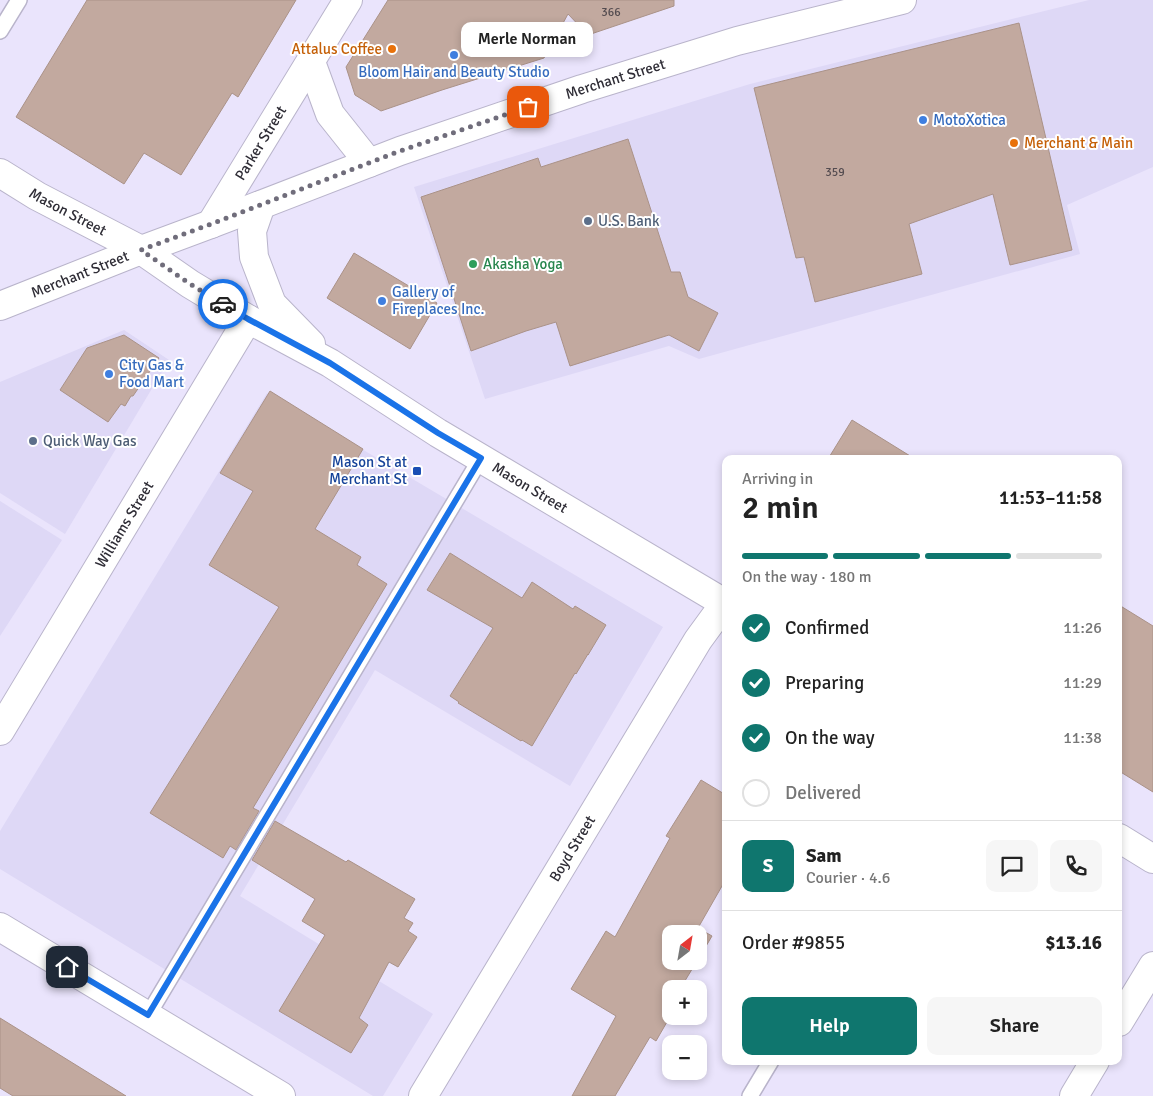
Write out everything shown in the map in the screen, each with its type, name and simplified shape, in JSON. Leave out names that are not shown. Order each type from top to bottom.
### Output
[{"type":"street","name":"Parker Street","points":[[211,224],[348,0]]},
{"type":"street","name":"Merchant Street","points":[[0,306],[400,151],[582,89],[722,45],[902,0]]},
{"type":"street","points":[[311,62],[330,114],[369,163]]},
{"type":"street","name":"Mason Street","points":[[0,173],[37,196],[141,250],[190,284],[248,319],[330,363],[438,433],[722,601]]},
{"type":"street","points":[[260,205],[252,231],[254,257],[272,304],[330,363]]},
{"type":"street","name":"Williams Street","points":[[0,731],[248,319]]},
{"type":"street","name":"Boyd Street","points":[[424,1096],[698,640],[722,607]]},
{"type":"street","points":[[1122,840],[1153,859]]},
{"type":"street","points":[[0,927],[281,1096]]},
{"type":"street","points":[[1122,1017],[1153,966]]},
{"type":"street","points":[[1074,1096],[1093,1065]]},
{"type":"lane","points":[[0,31],[19,0]]},
{"type":"lane","points":[[148,1015],[481,458]]},
{"type":"lane","points":[[750,1096],[769,1065]]},
{"type":"shaded area","points":[[1089,0],[1153,0],[1153,167],[1067,205],[1080,254],[699,359],[669,346],[485,399],[414,187],[750,84]]},
{"type":"shaded area","points":[[124,330],[169,360],[65,534],[0,493],[0,382]]},
{"type":"shaded area","points":[[267,393],[663,627],[570,786],[375,670],[240,896],[433,1014],[383,1096],[373,1096],[0,869],[0,831]]},
{"type":"shaded area","points":[[0,501],[62,540],[0,636]]},
{"type":"building","points":[[87,0],[296,0],[238,97],[232,93],[181,175],[144,153],[124,184],[16,117]]},
{"type":"building","points":[[388,0],[674,0],[674,6],[588,35],[568,14],[544,58],[381,111],[355,95],[346,67]]},
{"type":"building","points":[[1019,23],[1072,250],[1010,265],[993,194],[909,224],[922,274],[815,302],[804,257],[796,258],[754,88]]},
{"type":"building","name":"U.S. Bank","points":[[628,139],[671,272],[680,272],[688,297],[718,313],[699,351],[669,335],[570,366],[556,322],[471,351],[421,197],[538,158],[541,167]]},
{"type":"building","name":"Gallery of Fireplaces Inc.","points":[[354,253],[437,303],[410,349],[327,298]]},
{"type":"building","name":"City Gas & Food Mart","points":[[124,335],[159,358],[133,396],[131,396],[125,406],[121,404],[108,422],[60,390],[87,348]]},
{"type":"building","points":[[270,391],[363,449],[315,529],[361,557],[357,565],[387,584],[253,808],[259,811],[236,850],[230,846],[223,858],[150,813],[279,607],[209,565],[253,491],[220,473]]},
{"type":"building","points":[[852,420],[909,455],[830,455]]},
{"type":"building","points":[[450,553],[522,598],[532,582],[573,609],[575,606],[606,625],[532,746],[458,703],[450,696],[493,628],[427,590]]},
{"type":"building","points":[[1122,607],[1153,626],[1153,792],[1122,773]]},
{"type":"building","points":[[701,780],[722,793],[722,886],[700,925],[662,925],[662,970],[692,970],[685,980],[662,980],[662,1025],[665,1025],[656,1041],[650,1037],[615,1096],[572,1096],[616,1016],[571,989],[606,931],[615,937],[670,838],[666,836]]},
{"type":"building","points":[[275,821],[415,899],[404,918],[413,923],[408,931],[417,937],[398,967],[389,962],[359,1018],[368,1025],[351,1053],[279,1011],[325,935],[302,921],[315,899],[252,860]]},
{"type":"building","points":[[708,934],[712,936],[708,943]]},
{"type":"building","points":[[0,1018],[126,1096],[13,1096],[0,1088]]},
{"type":"way so far","points":[[223,304],[141,250],[400,151],[528,107]]},
{"type":"place","name":"Attalus Coffee","points":[[392,49]]},
{"type":"place","name":"Bloom Hair and Beauty Studio","points":[[454,55]]},
{"type":"place","name":"Merle Norman","points":[[528,107]]},
{"type":"place","name":"MotoXotica","points":[[923,120]]},
{"type":"place","name":"Merchant & Main","points":[[1014,143]]},
{"type":"place","name":"U.S. Bank","points":[[588,221]]},
{"type":"place","name":"Akasha Yoga","points":[[473,264]]},
{"type":"place","name":"Gallery of Fireplaces Inc.","points":[[382,301]]},
{"type":"place","name":"City Gas & Food Mart","points":[[109,374]]},
{"type":"place","name":"Quick Way Gas","points":[[33,441]]},
{"type":"place","name":"Mason St at Merchant St","points":[[417,471]]},
{"type":"route","points":[[67,967],[148,1015],[481,458],[438,433],[330,363],[223,304]]}]
